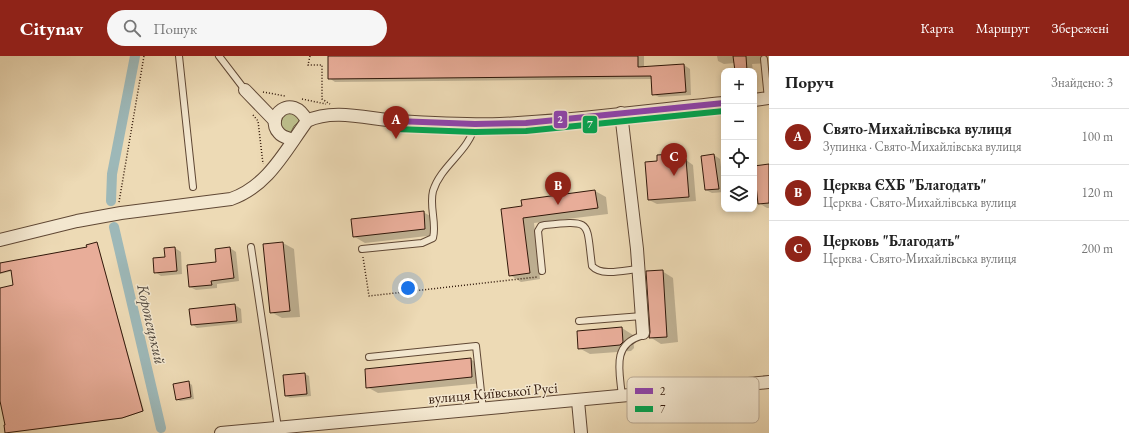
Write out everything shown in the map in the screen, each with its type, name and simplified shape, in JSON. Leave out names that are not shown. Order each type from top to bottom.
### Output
[{"type":"street","points":[[245,90],[255,110],[276,117]]},
{"type":"street","points":[[757,100],[768,99]]},
{"type":"street","points":[[0,240],[77,221],[121,213],[231,199],[244,195],[262,181],[281,160],[307,121],[316,117],[333,115],[417,122],[475,124],[533,122],[721,103]]},
{"type":"street","points":[[276,117],[285,108],[294,107],[302,112],[307,121]]},
{"type":"street","points":[[621,113],[638,269],[643,334]]},
{"type":"street","points":[[276,117],[279,133],[293,140]]},
{"type":"street","name":"вулиця Київської Русі","points":[[759,383],[769,382]]},
{"type":"street","name":"вулиця Київської Русі","points":[[221,433],[627,396]]},
{"type":"street","points":[[578,401],[581,433]]},
{"type":"lane","points":[[179,56],[193,187]]},
{"type":"lane","points":[[220,56],[245,90]]},
{"type":"lane","points":[[764,59],[768,99]]},
{"type":"lane","points":[[362,249],[422,243],[433,238],[433,192],[444,169],[470,139],[475,124]]},
{"type":"lane","points":[[542,271],[538,231],[541,226],[575,222],[581,223],[587,230],[592,266],[596,269],[606,272],[638,269]]},
{"type":"lane","points":[[251,247],[278,428]]},
{"type":"lane","points":[[579,321],[642,316]]},
{"type":"lane","points":[[622,397],[619,360],[620,352],[630,340],[643,334]]},
{"type":"lane","points":[[369,357],[476,346],[483,410]]},
{"type":"path","points":[[119,205],[144,56]]},
{"type":"path","points":[[296,98],[332,105],[322,99],[322,65],[308,65],[310,56]]},
{"type":"path","points":[[260,91],[289,97]]},
{"type":"path","points":[[255,110],[258,121],[263,165]]},
{"type":"path","points":[[362,249],[369,296],[540,277],[542,271]]},
{"type":"green space","points":[[291,111],[302,119],[294,126],[290,134],[280,126],[281,116]]},
{"type":"building","points":[[328,56],[638,56],[638,67],[684,64],[686,92],[652,95],[651,76],[328,79]]},
{"type":"building","points":[[733,56],[746,56],[747,68],[735,68]]},
{"type":"building","points":[[673,154],[674,160],[686,159],[689,197],[648,200],[645,162],[657,161],[657,155]]},
{"type":"building","points":[[714,154],[719,189],[705,190],[701,156]]},
{"type":"building","points":[[769,164],[769,203],[758,204],[757,166]]},
{"type":"building","points":[[595,190],[598,208],[523,218],[530,273],[509,276],[501,209],[522,206],[521,200]]},
{"type":"building","points":[[424,211],[425,229],[353,237],[351,219]]},
{"type":"building","points":[[97,242],[143,411],[122,418],[5,433],[5,425],[0,401],[0,288],[13,285],[11,270],[0,273],[0,263],[87,247],[86,245]]},
{"type":"building","points":[[283,242],[290,311],[270,313],[263,244]]},
{"type":"building","points":[[175,247],[177,271],[154,273],[153,258],[165,257],[164,248]]},
{"type":"building","points":[[230,247],[234,278],[211,281],[212,285],[189,287],[187,265],[216,262],[215,249]]},
{"type":"building","points":[[663,270],[667,337],[649,338],[650,332],[646,271]]},
{"type":"building","points":[[235,304],[237,321],[191,325],[189,309]]},
{"type":"building","points":[[622,327],[623,342],[620,345],[578,349],[577,331]]},
{"type":"building","points":[[471,358],[472,377],[366,388],[365,369]]},
{"type":"building","points":[[305,373],[307,394],[285,396],[283,375]]},
{"type":"building","points":[[189,381],[191,397],[176,400],[173,384]]},
{"type":"waterway","name":"Коропецький","points":[[111,201],[112,174],[135,56]]},
{"type":"waterway","name":"Коропецький","points":[[114,227],[161,428]]},
{"type":"transit line","name":"2","points":[[396,121],[475,124],[526,123],[721,103]]},
{"type":"transit line","name":"7","points":[[396,129],[475,132],[526,131],[721,111]]},
{"type":"place","name":"Свято-Михайлівська вулиця","points":[[396,139]]},
{"type":"place","name":"Церковь \"Благодать\"","points":[[674,176]]},
{"type":"place","name":"Церква ЄХБ \"Благодать\"","points":[[558,205]]}]
